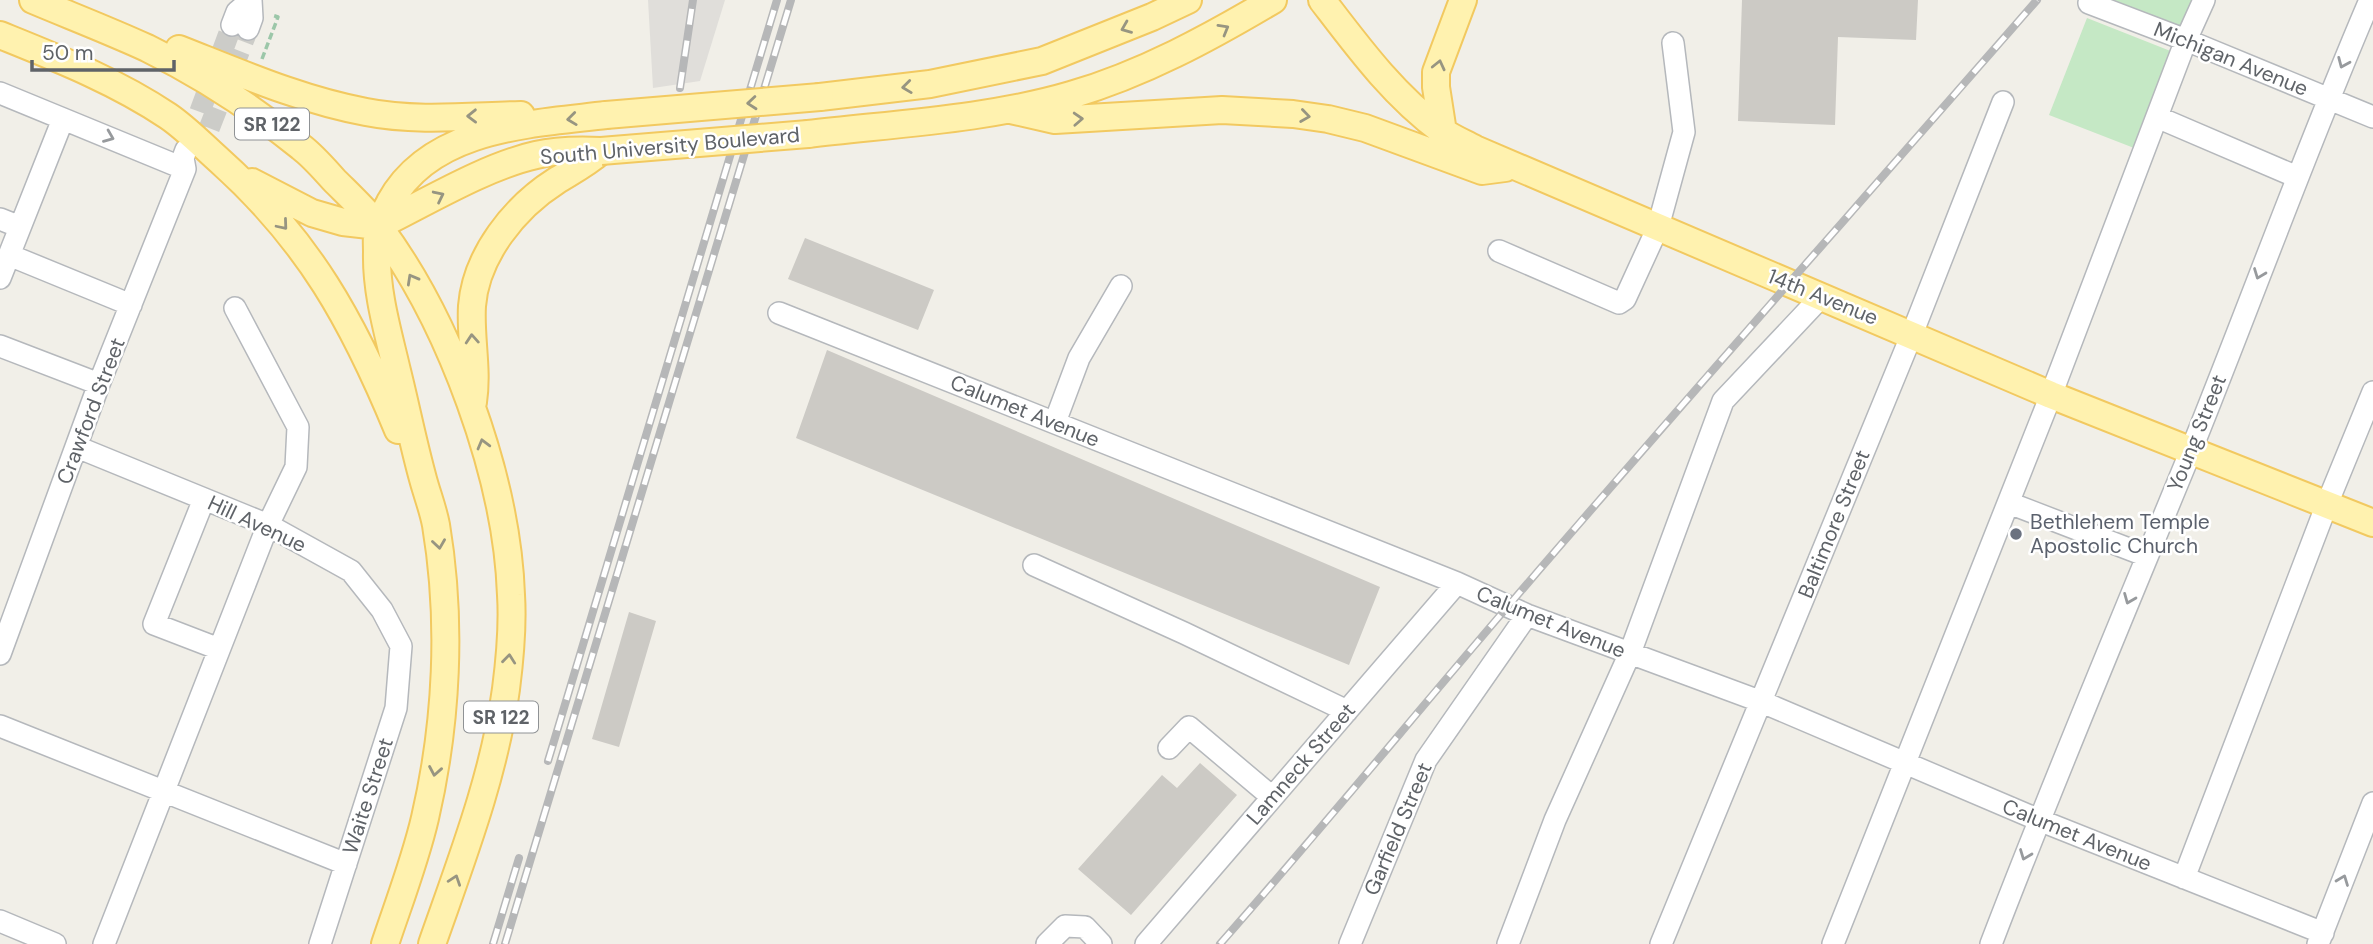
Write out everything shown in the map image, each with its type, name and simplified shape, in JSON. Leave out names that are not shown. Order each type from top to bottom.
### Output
[{"type":"main road","name":"SR 122","points":[[33,0],[147,48],[207,80],[265,118],[304,149],[378,226],[410,273],[473,407],[507,549],[511,641],[498,733],[479,811],[432,944]]},
{"type":"main road","name":"South University Boulevard","points":[[378,226],[396,192],[411,174],[434,155],[470,138],[539,123],[606,115],[820,97],[930,84],[1042,61],[1188,0]]},
{"type":"main road","name":"South University Boulevard","points":[[378,226],[485,173],[535,155],[808,134],[1011,110],[1072,95],[1175,56],[1273,0]]},
{"type":"main road","name":"14th Avenue","points":[[1322,0],[1377,72],[1443,132],[1475,149],[2051,394],[2373,523]]},
{"type":"main road","points":[[1443,132],[1436,72],[1463,0]]},
{"type":"main road","name":"SR 122","points":[[0,35],[133,95],[170,117],[265,203],[318,270],[371,366],[399,433],[423,478],[435,521],[441,563],[444,647],[442,727],[424,821],[386,944]]},
{"type":"main road","points":[[147,48],[176,48],[279,88],[368,113],[416,116],[523,115],[539,123]]},
{"type":"main road","points":[[1011,110],[1055,120],[1222,110],[1293,114],[1365,128],[1482,171],[1515,166]]},
{"type":"main road","points":[[473,407],[477,378],[471,336],[473,302],[480,273],[494,243],[532,199],[601,152]]},
{"type":"main road","points":[[236,175],[266,187],[312,213],[343,222],[378,226],[377,268],[380,301],[423,478]]},
{"type":"street","points":[[1833,944],[2009,503],[2186,40],[2204,0]]},
{"type":"street","name":"Young Street","points":[[1991,944],[2370,0]]},
{"type":"street","name":"Michigan Avenue","points":[[2089,3],[2373,117]]},
{"type":"street","points":[[240,27],[251,18],[256,5]]},
{"type":"street","points":[[1499,251],[1619,303],[1625,299],[1658,227],[1684,132],[1673,43]]},
{"type":"street","points":[[0,93],[63,119],[0,278]]},
{"type":"street","name":"Baltimore Street","points":[[1661,944],[1912,334],[2003,102]]},
{"type":"street","points":[[2157,117],[2297,177]]},
{"type":"street","name":"Crawford Street","points":[[0,654],[5,628],[190,159],[63,119]]},
{"type":"street","points":[[0,219],[20,227]]},
{"type":"street","points":[[9,255],[131,305]]},
{"type":"street","points":[[1055,422],[1079,358],[1121,286]]},
{"type":"street","points":[[1508,944],[1555,820],[1630,653],[1723,401],[1821,297]]},
{"type":"street","points":[[104,944],[268,525],[296,467],[299,427],[235,307]]},
{"type":"street","name":"Calumet Avenue","points":[[779,313],[1457,583],[1527,615],[1762,702],[2039,820],[2184,878],[2320,938]]},
{"type":"street","points":[[0,346],[99,384]]},
{"type":"street","points":[[2184,878],[2327,504],[2373,392]]},
{"type":"street","name":"Hill Avenue","points":[[77,447],[268,525],[351,571],[382,610],[401,646]]},
{"type":"street","points":[[204,499],[154,624],[219,649]]},
{"type":"street","points":[[2009,503],[2147,556]]},
{"type":"street","points":[[1034,565],[1347,711]]},
{"type":"street","name":"Lamneck Street","points":[[1146,944],[1457,583]]},
{"type":"street","name":"Garfield Street","points":[[1350,944],[1426,760],[1527,615]]},
{"type":"street","name":"Waite Street","points":[[320,944],[396,708],[401,646]]},
{"type":"street","points":[[0,726],[346,864]]},
{"type":"street","points":[[1170,748],[1189,727],[1272,797]]},
{"type":"street","points":[[2320,938],[2367,838],[2373,803]]},
{"type":"street","points":[[0,921],[55,944]]},
{"type":"street","points":[[1047,944],[1065,926],[1085,927],[1101,944]]},
{"type":"path","points":[[256,5],[278,17],[260,64]]},
{"type":"shaded area","points":[[648,0],[725,0],[700,81],[653,88]]},
{"type":"green space","points":[[2090,0],[2204,0],[2186,40]]},
{"type":"green space","points":[[2087,18],[2173,52],[2134,148],[2049,115]]},
{"type":"building","points":[[1742,0],[1918,0],[1916,40],[1838,37],[1835,125],[1738,121]]},
{"type":"building","points":[[805,238],[934,290],[918,330],[788,279]]},
{"type":"building","points":[[827,350],[1380,587],[1349,665],[796,438]]},
{"type":"building","points":[[629,612],[656,621],[619,747],[592,739]]},
{"type":"building","points":[[1200,763],[1237,795],[1131,915],[1078,869],[1162,775],[1177,788]]},
{"type":"tunnel","points":[[189,141],[232,25]]},
{"type":"tunnel","points":[[198,157],[248,29]]},
{"type":"railway","points":[[680,88],[693,0]]},
{"type":"railway","points":[[548,761],[777,0]]},
{"type":"railway","points":[[505,944],[791,0]]},
{"type":"railway","points":[[1220,944],[1574,529],[2037,0]]},
{"type":"railway","points":[[493,944],[519,858]]},
{"type":"place","name":"Bethlehem Temple Apostolic Church","points":[[2016,534]]}]
